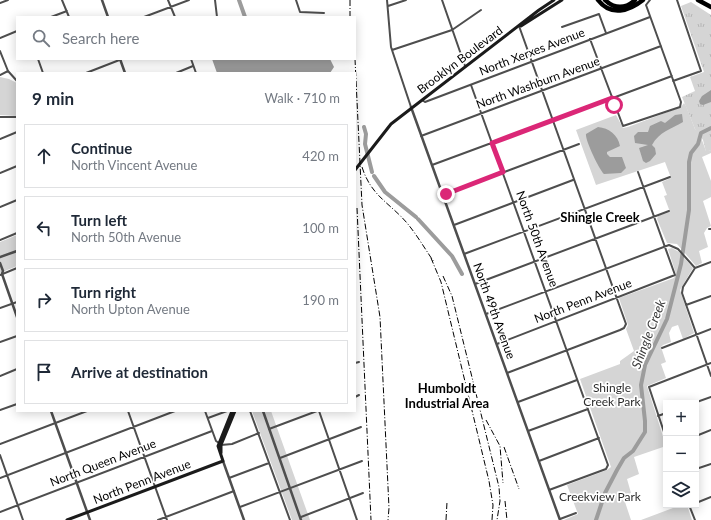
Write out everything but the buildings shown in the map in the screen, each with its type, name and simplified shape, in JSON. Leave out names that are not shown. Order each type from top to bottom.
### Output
[{"type":"highway","points":[[598,0],[606,8],[620,11],[631,9],[645,1]]},
{"type":"highway","points":[[606,1],[620,7],[628,5],[635,0]]},
{"type":"highway","points":[[698,0],[711,6]]},
{"type":"highway","points":[[704,0],[711,6]]},
{"type":"main road","name":"Brooklyn Boulevard","points":[[356,169],[391,124],[411,107],[554,0]]},
{"type":"main road","name":"Brooklyn Boulevard","points":[[519,26],[562,0]]},
{"type":"main road","points":[[223,461],[218,451],[234,412]]},
{"type":"main road","name":"North Penn Avenue","points":[[67,520],[223,461]]},
{"type":"street","points":[[0,3],[8,0]]},
{"type":"street","points":[[62,0],[68,16]]},
{"type":"street","points":[[102,0],[108,16]]},
{"type":"street","points":[[168,0],[175,16]]},
{"type":"street","points":[[147,16],[189,0]]},
{"type":"street","points":[[215,0],[217,16]]},
{"type":"street","points":[[296,0],[300,12],[324,13]]},
{"type":"street","points":[[388,0],[392,50],[411,107]]},
{"type":"street","points":[[388,6],[406,0]]},
{"type":"street","points":[[442,0],[465,66]]},
{"type":"street","points":[[590,39],[623,126],[680,107],[681,105],[672,76],[646,5],[645,1],[650,0]]},
{"type":"street","points":[[673,81],[701,70],[677,0]]},
{"type":"street","points":[[392,50],[452,30],[481,10]]},
{"type":"street","points":[[54,16],[66,11]]},
{"type":"street","points":[[562,27],[599,14],[606,33]]},
{"type":"street","name":"North Xerxes Avenue","points":[[421,100],[425,102],[650,17]]},
{"type":"street","points":[[507,373],[626,327],[519,26]]},
{"type":"street","points":[[0,38],[16,31]]},
{"type":"street","name":"North Washburn Avenue","points":[[421,136],[661,46]]},
{"type":"street","points":[[0,50],[8,71],[16,80]]},
{"type":"street","points":[[38,60],[44,72]]},
{"type":"street","points":[[88,72],[118,60]]},
{"type":"street","points":[[121,60],[124,72]]},
{"type":"street","points":[[190,60],[196,72]]},
{"type":"street","points":[[178,72],[193,66]]},
{"type":"street","points":[[0,74],[8,71]]},
{"type":"street","points":[[432,165],[672,76]]},
{"type":"street","name":"North 50th Avenue","points":[[471,85],[608,467],[549,490]]},
{"type":"street","name":"North 49th Avenue","points":[[411,107],[560,520]]},
{"type":"street","points":[[0,117],[16,117]]},
{"type":"street","points":[[0,139],[16,132]]},
{"type":"street","points":[[443,195],[579,144]]},
{"type":"street","points":[[0,173],[16,166]]},
{"type":"street","points":[[638,172],[665,246]]},
{"type":"street","points":[[464,254],[670,177]]},
{"type":"street","points":[[454,225],[573,180]]},
{"type":"street","points":[[0,207],[16,200]]},
{"type":"street","points":[[475,284],[669,211]]},
{"type":"street","points":[[0,240],[16,233]]},
{"type":"street","points":[[486,314],[665,246],[673,246],[678,249],[695,268]]},
{"type":"street","name":"North Penn Avenue","points":[[496,344],[675,275],[665,246]]},
{"type":"street","points":[[0,257],[16,251]]},
{"type":"street","points":[[0,262],[3,271],[1,274],[16,314]]},
{"type":"street","points":[[711,262],[695,268],[682,290],[711,376]]},
{"type":"street","points":[[1,274],[16,268]]},
{"type":"street","points":[[686,305],[711,296]]},
{"type":"street","points":[[0,308],[16,302]]},
{"type":"street","points":[[662,348],[711,329]]},
{"type":"street","points":[[0,342],[16,336]]},
{"type":"street","points":[[665,436],[649,388],[711,363]]},
{"type":"street","points":[[0,376],[16,369]]},
{"type":"street","points":[[518,402],[577,380]]},
{"type":"street","points":[[699,401],[711,397]]},
{"type":"street","points":[[0,410],[16,404]]},
{"type":"street","points":[[528,431],[588,409]]},
{"type":"street","points":[[51,412],[90,520]]},
{"type":"street","points":[[0,444],[84,412]]},
{"type":"street","points":[[128,412],[167,518]]},
{"type":"street","points":[[0,478],[172,412]]},
{"type":"street","points":[[205,412],[216,441],[220,444],[232,444],[259,433]]},
{"type":"street","points":[[208,418],[224,412]]},
{"type":"street","points":[[250,412],[290,520]]},
{"type":"street","points":[[263,412],[301,519],[363,493]]},
{"type":"street","points":[[269,429],[315,412]]},
{"type":"street","points":[[318,412],[357,520]]},
{"type":"street","points":[[658,416],[663,415]]},
{"type":"street","points":[[280,458],[361,427]]},
{"type":"street","points":[[699,435],[711,430]]},
{"type":"street","name":"North Queen Avenue","points":[[0,512],[212,431]]},
{"type":"street","points":[[539,461],[598,438]]},
{"type":"street","points":[[0,455],[23,520]]},
{"type":"street","points":[[223,461],[244,520]]},
{"type":"street","points":[[240,507],[362,461]]},
{"type":"street","points":[[229,478],[270,462]]},
{"type":"street","points":[[699,468],[711,464]]},
{"type":"street","points":[[158,520],[167,518],[234,491]]},
{"type":"street","points":[[699,502],[711,497]]},
{"type":"street","points":[[691,508],[695,520]]},
{"type":"street","points":[[560,520],[576,513]]},
{"type":"green space","points":[[691,2],[711,15],[711,150],[706,152],[703,140],[695,129],[682,97],[695,91],[690,77],[704,72],[681,6]]},
{"type":"green space","points":[[0,77],[16,82],[16,116],[0,115]]},
{"type":"green space","points":[[684,103],[695,129],[699,132],[706,151],[711,150],[711,153],[702,157],[711,181],[711,197],[703,201],[711,226],[707,228],[704,233],[708,247],[699,251],[702,263],[696,266],[677,244],[667,243],[657,219],[658,216],[670,212],[664,196],[667,195],[662,182],[671,178],[665,162],[596,185],[576,130],[616,115],[623,128],[628,127],[681,107]]},
{"type":"green space","points":[[16,235],[16,266],[0,273],[0,242]]},
{"type":"green space","points":[[672,248],[679,252],[693,268],[680,290],[694,333],[683,339],[678,325],[672,327],[669,333],[671,342],[661,347],[666,362],[661,364],[666,378],[647,386],[663,437],[663,447],[634,457],[639,474],[627,479],[631,493],[623,496],[631,520],[564,520],[578,514],[567,485],[607,470],[611,467],[580,379],[620,364],[620,361],[634,351],[626,329],[628,325],[619,298],[674,278],[676,274],[668,249]]},
{"type":"green space","points":[[252,412],[271,412],[310,520],[292,520]]},
{"type":"green space","points":[[673,508],[688,508],[692,520],[641,520]]},
{"type":"shaded area","points":[[212,60],[330,60],[334,67],[331,72],[217,72]]},
{"type":"shaded area","points":[[711,90],[711,102],[703,105],[700,104],[699,101],[702,96]]},
{"type":"shaded area","points":[[682,114],[683,122],[658,137],[652,145],[655,148],[656,154],[650,161],[646,163],[643,161],[639,148],[648,145],[635,143],[634,136],[638,132],[648,132],[650,126],[661,121],[665,123],[675,115]]},
{"type":"shaded area","points":[[598,127],[615,135],[619,142],[620,146],[607,152],[607,154],[610,157],[622,157],[626,168],[621,173],[604,174],[596,161],[586,134]]},
{"type":"waterway","points":[[239,0],[245,16]]},
{"type":"waterway","points":[[364,127],[366,134],[365,144],[372,172]]},
{"type":"waterway","name":"Shingle Creek","points":[[596,520],[605,493],[617,470],[624,458],[633,451],[645,432],[641,385],[645,365],[667,319],[681,264],[689,210],[689,162],[691,153],[698,144],[701,133],[711,128]]},
{"type":"waterway","points":[[374,176],[385,192],[416,217]]},
{"type":"waterway","points":[[418,219],[452,256],[462,274]]},
{"type":"railway","points":[[350,0],[350,16]]},
{"type":"railway","points":[[355,60],[356,72]]},
{"type":"railway","points":[[356,80],[362,205],[380,317],[389,508],[388,520]]},
{"type":"railway","points":[[362,167],[370,185],[407,223],[434,262]]},
{"type":"railway","points":[[357,208],[371,520]]},
{"type":"railway","points":[[431,258],[441,282],[489,481],[493,505],[492,520]]},
{"type":"railway","points":[[443,276],[452,296],[499,487],[500,501],[497,520]]},
{"type":"railway","points":[[486,420],[500,446],[503,483]]},
{"type":"railway","points":[[504,447],[519,489]]},
{"type":"railway","points":[[505,501],[507,520]]},
{"type":"railway","points":[[446,520],[447,502]]},
{"type":"district","name":"Shingle Creek","points":[[600,217]]},
{"type":"district","name":"Humboldt Industrial Area","points":[[447,396]]},
{"type":"route","points":[[446,194],[503,172],[492,143],[612,98],[614,105]]},
{"type":"park label","name":"Shingle Creek Park","points":[[612,395]]},
{"type":"park label","name":"Creekview Park","points":[[600,497]]}]
